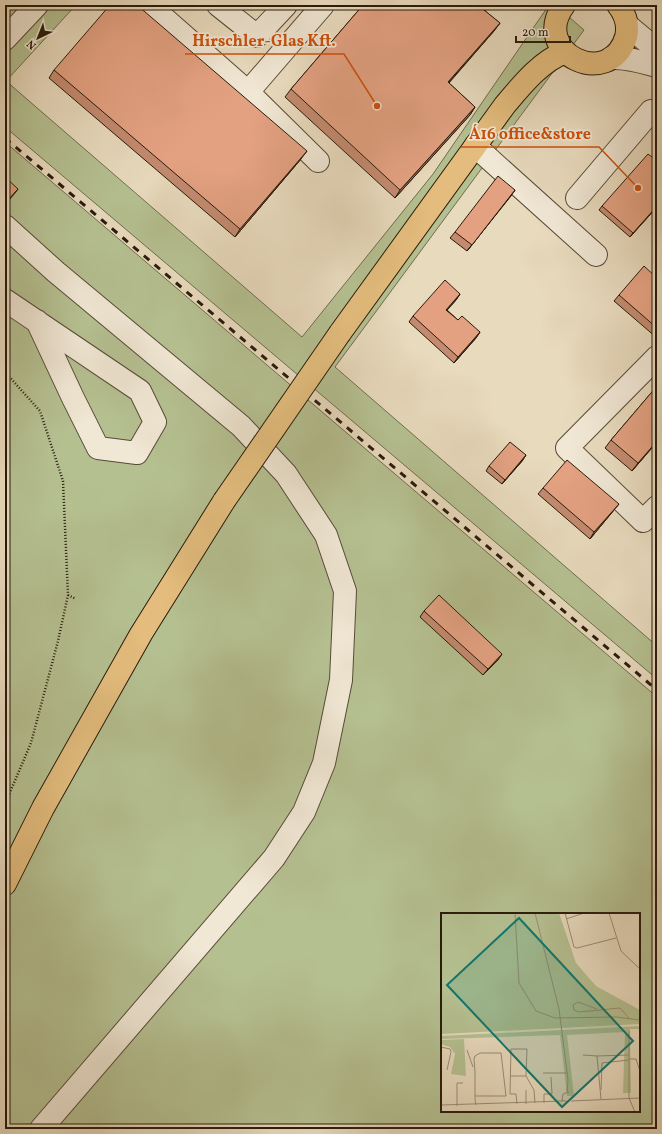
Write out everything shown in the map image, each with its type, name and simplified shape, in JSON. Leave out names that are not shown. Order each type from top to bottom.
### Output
[{"type":"main road","points":[[564,5],[556,22],[561,43],[579,62],[587,63],[604,62],[618,52],[623,44],[627,25],[625,17],[618,5]]},
{"type":"main road","points":[[5,884],[43,808],[141,634],[224,501],[340,333],[475,146],[509,100],[546,62],[561,43]]},
{"type":"street","points":[[5,39],[37,5]]},
{"type":"street","points":[[148,5],[248,92],[318,161]]},
{"type":"street","points":[[218,5],[257,36],[286,5]]},
{"type":"street","points":[[248,92],[323,5]]},
{"type":"street","points":[[627,25],[657,50]]},
{"type":"street","points":[[611,58],[642,61],[657,66]]},
{"type":"street","points":[[577,198],[651,111],[657,117]]},
{"type":"street","points":[[475,146],[596,255]]},
{"type":"street","points":[[5,226],[56,272],[241,426],[286,474],[326,536],[345,591],[341,680],[324,763],[304,812],[274,858],[41,1129]]},
{"type":"street","points":[[5,300],[37,321],[140,391],[155,422],[137,453],[98,448],[37,321]]},
{"type":"street","points":[[657,357],[567,448],[643,522],[657,507]]},
{"type":"path","points":[[5,372],[40,412],[63,481],[68,595],[58,641],[31,743],[5,804]]},
{"type":"path","points":[[68,595],[76,599]]},
{"type":"green space","points":[[12,5],[76,5],[6,81],[302,337],[433,174],[549,5],[555,5],[584,30],[335,367],[657,646],[657,679],[5,127],[5,12]]},
{"type":"green space","points":[[5,142],[657,697],[657,1129],[5,1129]]},
{"type":"building","points":[[110,5],[137,5],[307,151],[240,229],[54,70]]},
{"type":"building","points":[[363,5],[488,5],[484,10],[500,23],[448,82],[475,107],[400,190],[291,89]]},
{"type":"building","points":[[648,154],[657,161],[657,206],[633,233],[602,206]]},
{"type":"building","points":[[498,176],[515,190],[472,245],[455,232]]},
{"type":"building","points":[[5,177],[18,189],[7,201],[5,199]]},
{"type":"building","points":[[644,266],[657,278],[657,328],[619,295]]},
{"type":"building","points":[[445,280],[460,294],[446,310],[458,320],[462,316],[480,332],[458,357],[413,316]]},
{"type":"building","points":[[657,386],[657,441],[638,463],[611,440]]},
{"type":"building","points":[[510,442],[526,455],[505,480],[489,466]]},
{"type":"building","points":[[567,460],[619,504],[594,532],[543,488]]},
{"type":"building","points":[[439,595],[502,654],[488,669],[424,611]]},
{"type":"railway","points":[[5,138],[657,690]]},
{"type":"place","name":"Hirschler-Glas Kft.","points":[[377,106]]},
{"type":"place","name":"Á16 office&store","points":[[638,188]]}]
